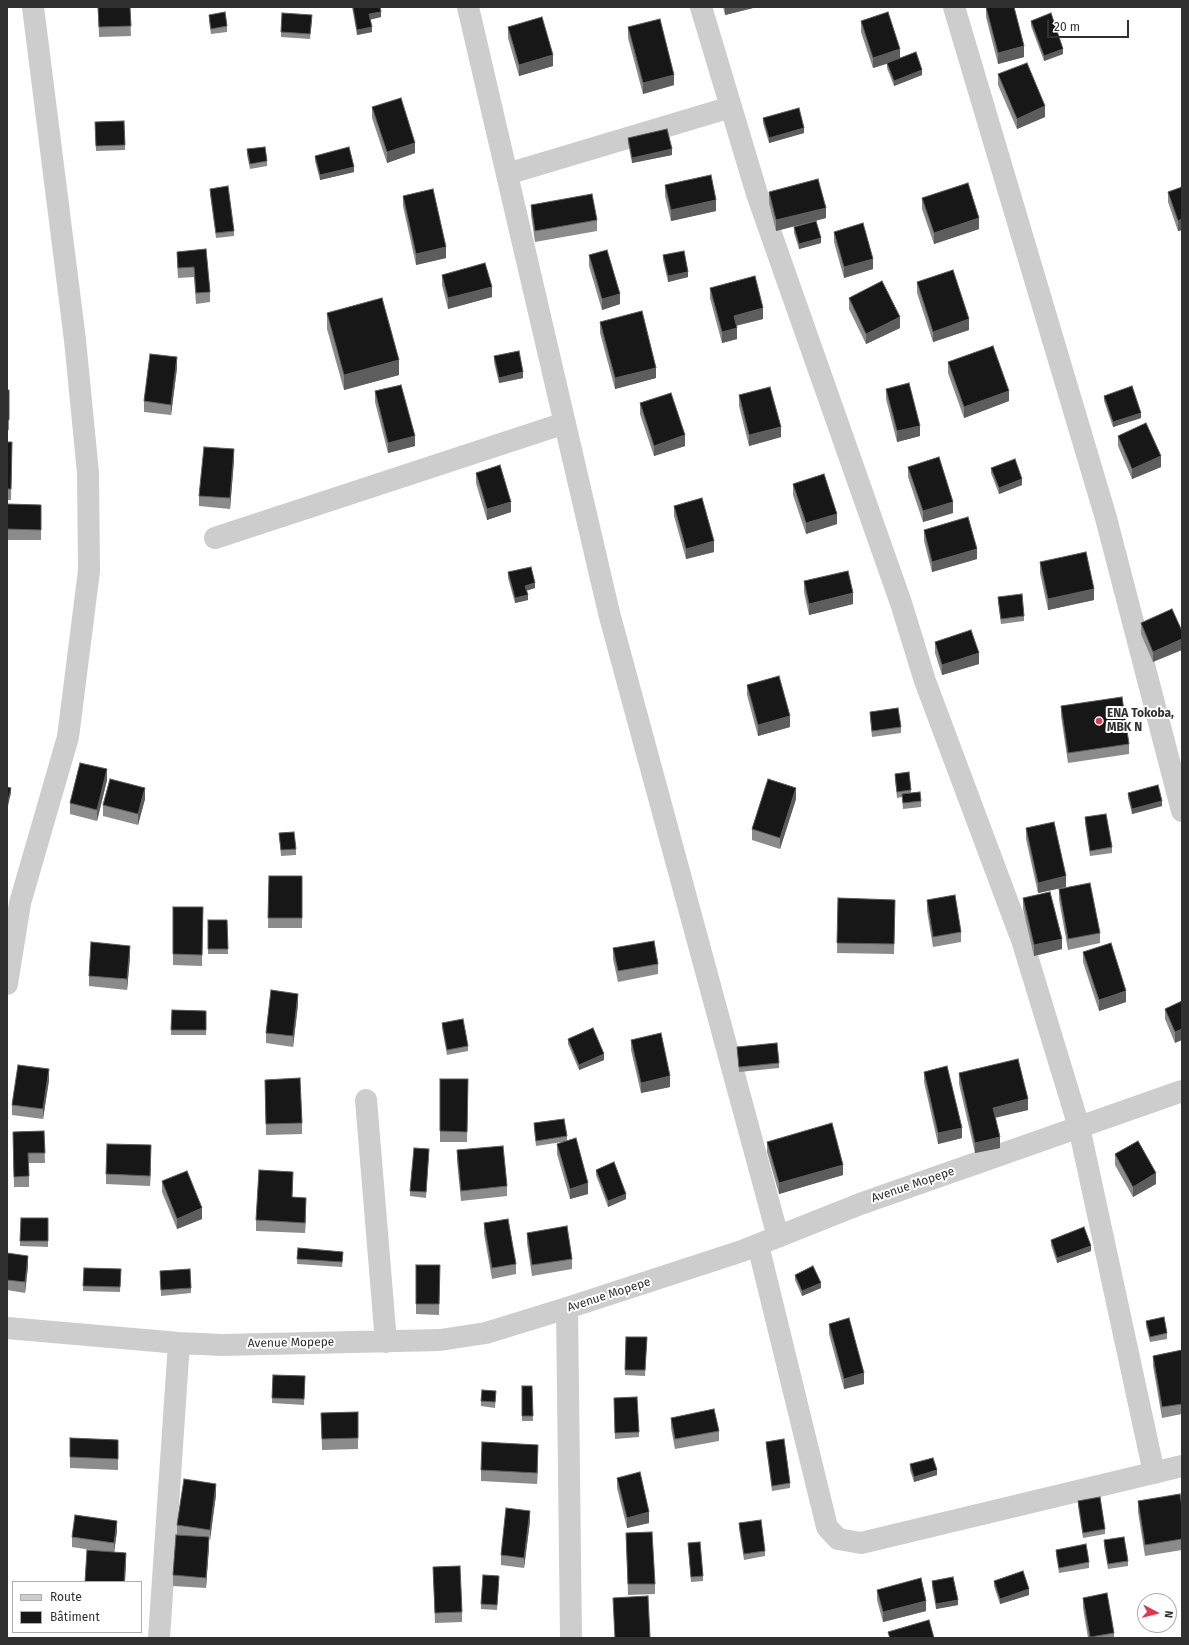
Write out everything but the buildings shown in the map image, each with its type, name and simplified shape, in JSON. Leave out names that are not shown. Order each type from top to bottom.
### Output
[{"type":"street","points":[[7,984],[14,901],[68,737],[89,571],[88,472],[86,449],[72,318],[33,7]]},
{"type":"street","points":[[468,7],[609,613],[768,1241],[827,1528],[838,1539],[861,1543],[1182,1466]]},
{"type":"street","points":[[701,7],[757,194],[901,603],[925,681],[1023,943],[1079,1127],[1154,1473]]},
{"type":"street","points":[[954,7],[1106,518],[1182,812]]},
{"type":"street","points":[[507,174],[731,106]]},
{"type":"street","points":[[215,538],[565,423]]},
{"type":"street","name":"Avenue Mopepe","points":[[7,1328],[179,1343],[222,1345],[440,1340],[486,1333],[567,1308],[768,1241],[860,1204],[1182,1091]]},
{"type":"street","points":[[366,1100],[386,1342]]},
{"type":"street","points":[[567,1308],[571,1638]]},
{"type":"street","points":[[159,1638],[179,1343]]},
{"type":"place","name":"ENA Tokoba, MBK N","points":[[1099,721]]}]
